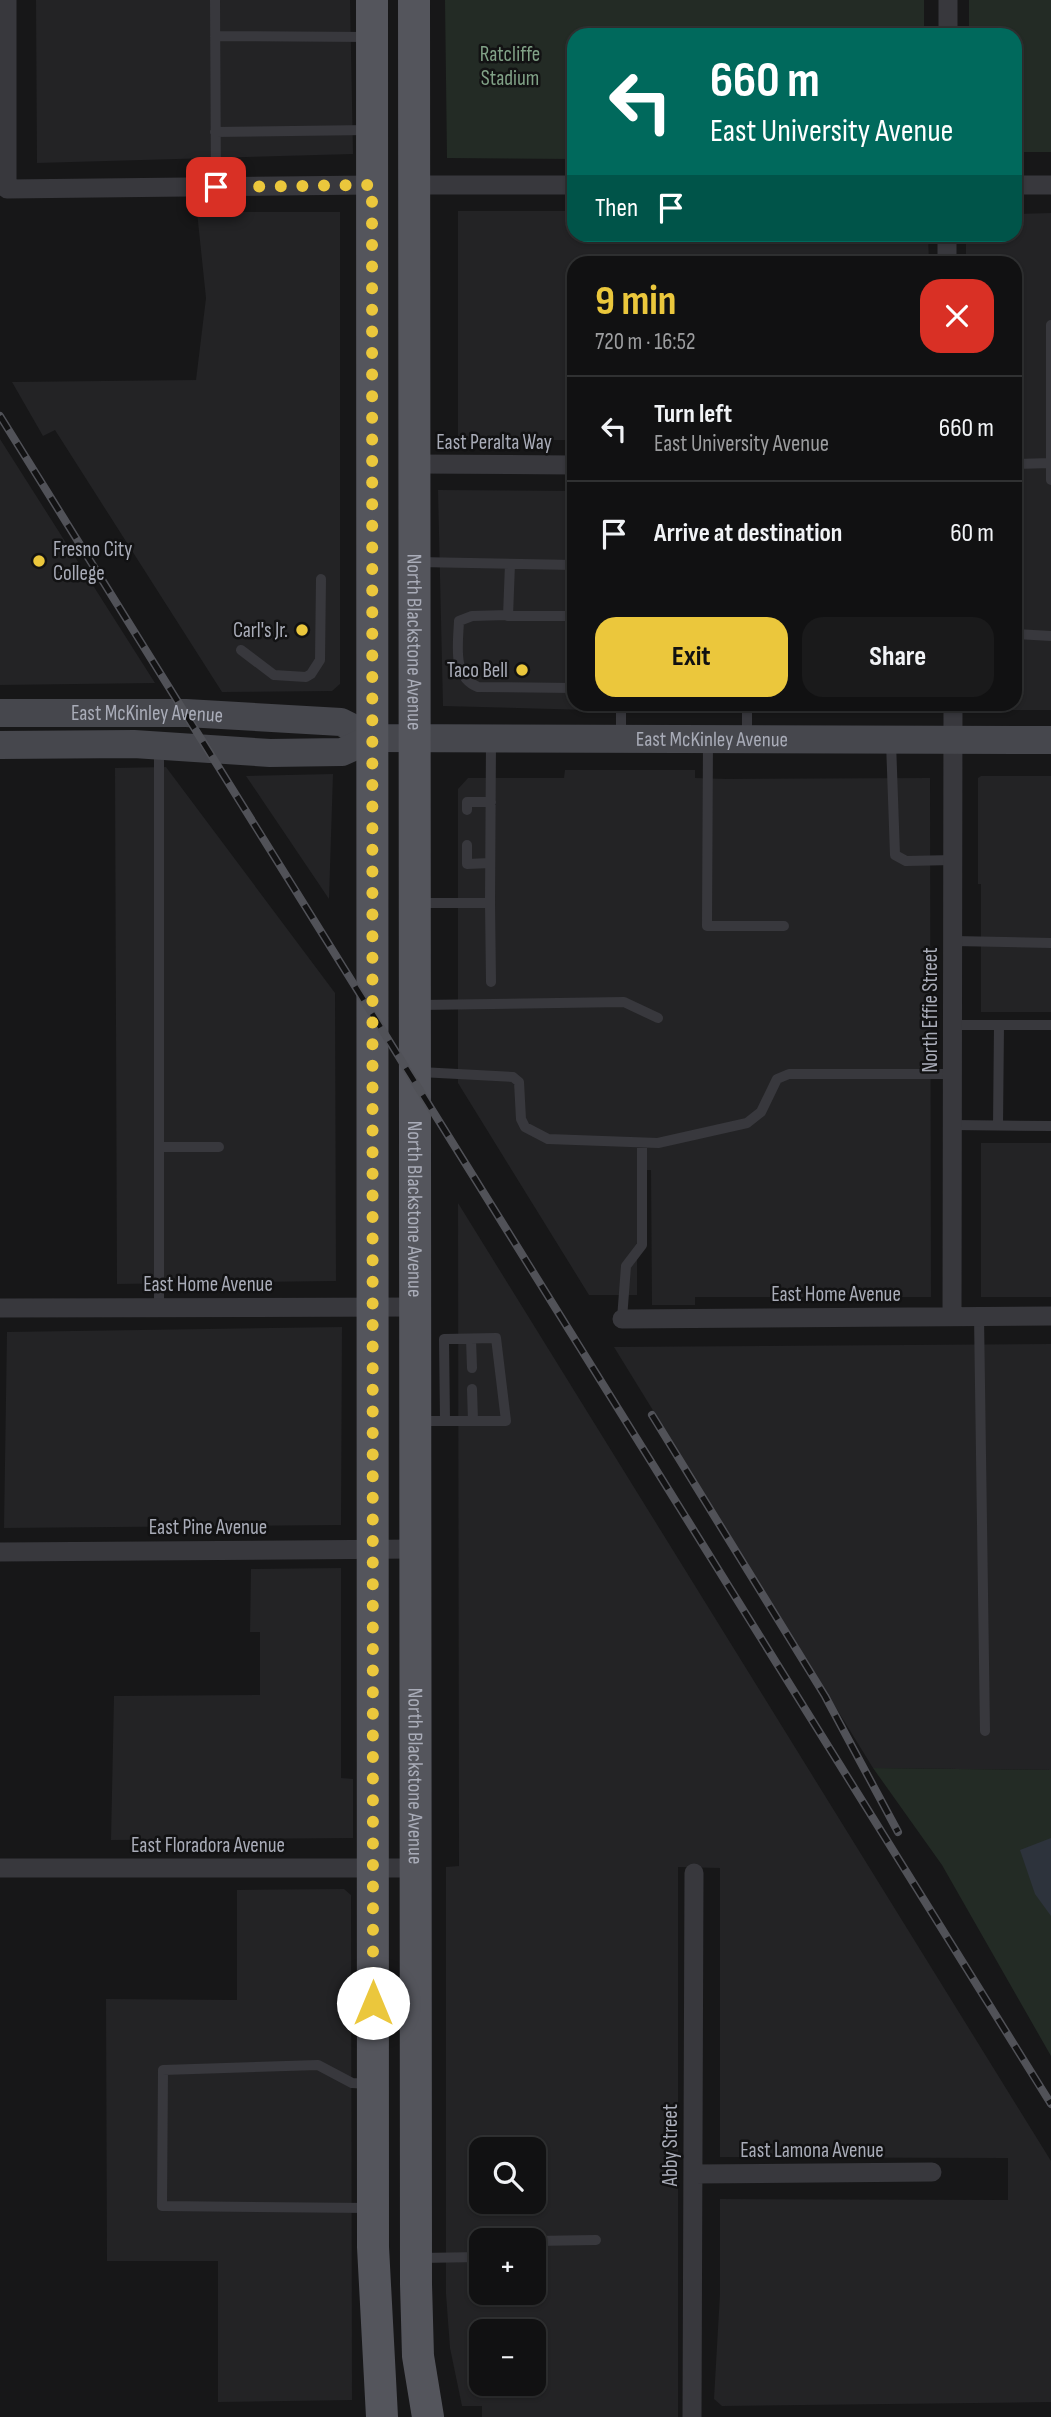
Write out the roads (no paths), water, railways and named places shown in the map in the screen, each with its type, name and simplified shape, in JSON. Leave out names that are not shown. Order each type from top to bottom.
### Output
[{"type":"main road","name":"North Blackstone Avenue","points":[[372,0],[373,2208],[374,2320],[382,2417]]},
{"type":"main road","name":"North Blackstone Avenue","points":[[414,0],[416,1307],[430,1421],[415,1549],[416,2258],[418,2356],[428,2417]]},
{"type":"main road","points":[[372,37],[393,85],[393,156],[397,167],[414,185]]},
{"type":"main road","points":[[372,185],[383,190],[391,202],[395,291],[414,401]]},
{"type":"main road","points":[[373,239],[390,360],[393,442],[399,457],[414,464]]},
{"type":"main road","points":[[0,730],[78,726],[129,712]]},
{"type":"main road","name":"East McKinley Avenue","points":[[0,713],[129,712],[341,722],[373,738]]},
{"type":"main road","name":"East McKinley Avenue","points":[[0,745],[159,745],[270,753],[342,752],[373,738],[1051,740]]},
{"type":"street","points":[[8,0],[7,189],[372,185]]},
{"type":"street","points":[[947,28],[948,0]]},
{"type":"street","points":[[414,185],[567,185]]},
{"type":"street","points":[[1022,185],[1051,185]]},
{"type":"street","name":"East Peralta Way","points":[[414,464],[567,465]]},
{"type":"street","name":"North Effie Street","points":[[951,1316],[953,711]]},
{"type":"street","name":"East Home Avenue","points":[[0,1308],[416,1307]]},
{"type":"street","name":"East Home Avenue","points":[[622,1319],[1051,1316]]},
{"type":"street","name":"East Pine Avenue","points":[[0,1552],[415,1549]]},
{"type":"street","name":"East Floradora Avenue","points":[[0,1868],[415,1868]]},
{"type":"street","name":"Abby Street","points":[[692,2417],[694,1873]]},
{"type":"street","name":"East Lamona Avenue","points":[[692,2174],[932,2172]]},
{"type":"lane","points":[[215,0],[216,187]]},
{"type":"lane","points":[[215,36],[372,37]]},
{"type":"lane","points":[[215,132],[372,130]]},
{"type":"lane","points":[[1051,325],[1051,480]]},
{"type":"lane","points":[[1022,464],[1051,463]]},
{"type":"lane","points":[[414,562],[567,565]]},
{"type":"lane","points":[[508,615],[510,564]]},
{"type":"lane","points":[[241,650],[274,676],[306,677],[311,674],[320,660],[321,579]]},
{"type":"lane","points":[[567,616],[472,616],[459,621],[460,673],[466,682],[478,687],[567,688]]},
{"type":"lane","points":[[1022,634],[1051,636]]},
{"type":"lane","points":[[621,711],[621,739]]},
{"type":"lane","points":[[747,711],[747,739]]},
{"type":"lane","points":[[491,738],[491,982]]},
{"type":"lane","points":[[708,739],[707,926],[784,926]]},
{"type":"lane","points":[[891,740],[893,841],[899,860],[954,860]]},
{"type":"lane","points":[[159,745],[159,1306]]},
{"type":"lane","points":[[467,810],[467,802],[491,802]]},
{"type":"lane","points":[[467,845],[467,864],[490,863]]},
{"type":"lane","points":[[415,903],[490,904]]},
{"type":"lane","points":[[954,941],[1051,943]]},
{"type":"lane","points":[[416,1005],[624,1002],[658,1018]]},
{"type":"lane","points":[[953,1025],[1051,1025]]},
{"type":"lane","points":[[998,1125],[999,1025]]},
{"type":"lane","points":[[416,1072],[513,1077],[519,1082],[521,1119],[525,1127],[548,1139],[642,1143],[658,1143],[747,1122],[761,1112],[777,1079],[789,1074],[953,1074]]},
{"type":"lane","points":[[953,1125],[1051,1126]]},
{"type":"lane","points":[[622,1319],[626,1266],[642,1245],[642,1143]]},
{"type":"lane","points":[[159,1147],[219,1147]]},
{"type":"lane","points":[[978,1316],[985,1731]]},
{"type":"lane","points":[[496,1338],[506,1421],[430,1421],[444,1339],[471,1339],[496,1338]]},
{"type":"lane","points":[[471,1339],[472,1368]]},
{"type":"lane","points":[[472,1389],[473,1421]]},
{"type":"lane","points":[[373,2084],[352,2083],[318,2065],[163,2070],[162,2206],[373,2208]]},
{"type":"lane","points":[[546,2241],[597,2240]]},
{"type":"lane","points":[[416,2258],[469,2258]]},
{"type":"railway","points":[[0,416],[1051,2104]]},
{"type":"railway","points":[[652,1415],[825,1696],[898,1832]]},
{"type":"place","name":"Fresno City College","points":[[39,561]]},
{"type":"place","name":"Carl's Jr.","points":[[302,630]]},
{"type":"place","name":"Taco Bell","points":[[522,670]]},
{"type":"park label","name":"Ratcliffe Stadium","points":[[510,66]]}]
